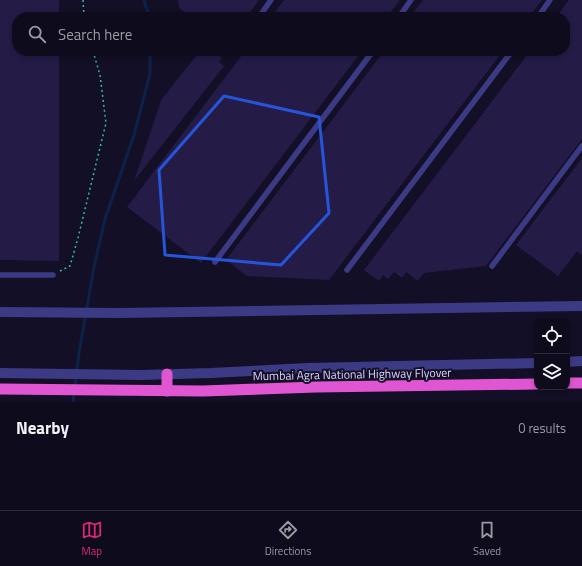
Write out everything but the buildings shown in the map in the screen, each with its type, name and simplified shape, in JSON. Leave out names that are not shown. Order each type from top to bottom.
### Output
[{"type":"highway","points":[[167,374],[167,391]]},
{"type":"highway","points":[[570,383],[582,383]]},
{"type":"highway","name":"Mumbai Agra National Highway Flyover","points":[[0,389],[203,391],[316,387],[534,384]]},
{"type":"street","points":[[0,312],[119,313],[582,306]]},
{"type":"street","points":[[0,373],[141,375],[308,368],[534,362]]},
{"type":"street","points":[[570,362],[582,362]]},
{"type":"lane","points":[[263,12],[271,0]]},
{"type":"lane","points":[[403,12],[411,0]]},
{"type":"lane","points":[[542,12],[550,0]]},
{"type":"lane","points":[[215,262],[369,56]]},
{"type":"lane","points":[[347,270],[508,56]]},
{"type":"lane","points":[[492,266],[582,146]]},
{"type":"lane","points":[[0,275],[53,275]]},
{"type":"path","points":[[82,0],[83,12]]},
{"type":"path","points":[[53,275],[70,266],[106,123],[100,75],[94,56]]},
{"type":"highlighted area","points":[[224,96],[319,117],[329,213],[281,265],[165,255],[159,170]]},
{"type":"waterway","points":[[144,0],[148,12]]},
{"type":"waterway","points":[[73,402],[79,353],[94,267],[105,219],[134,135],[150,74],[150,56]]}]
